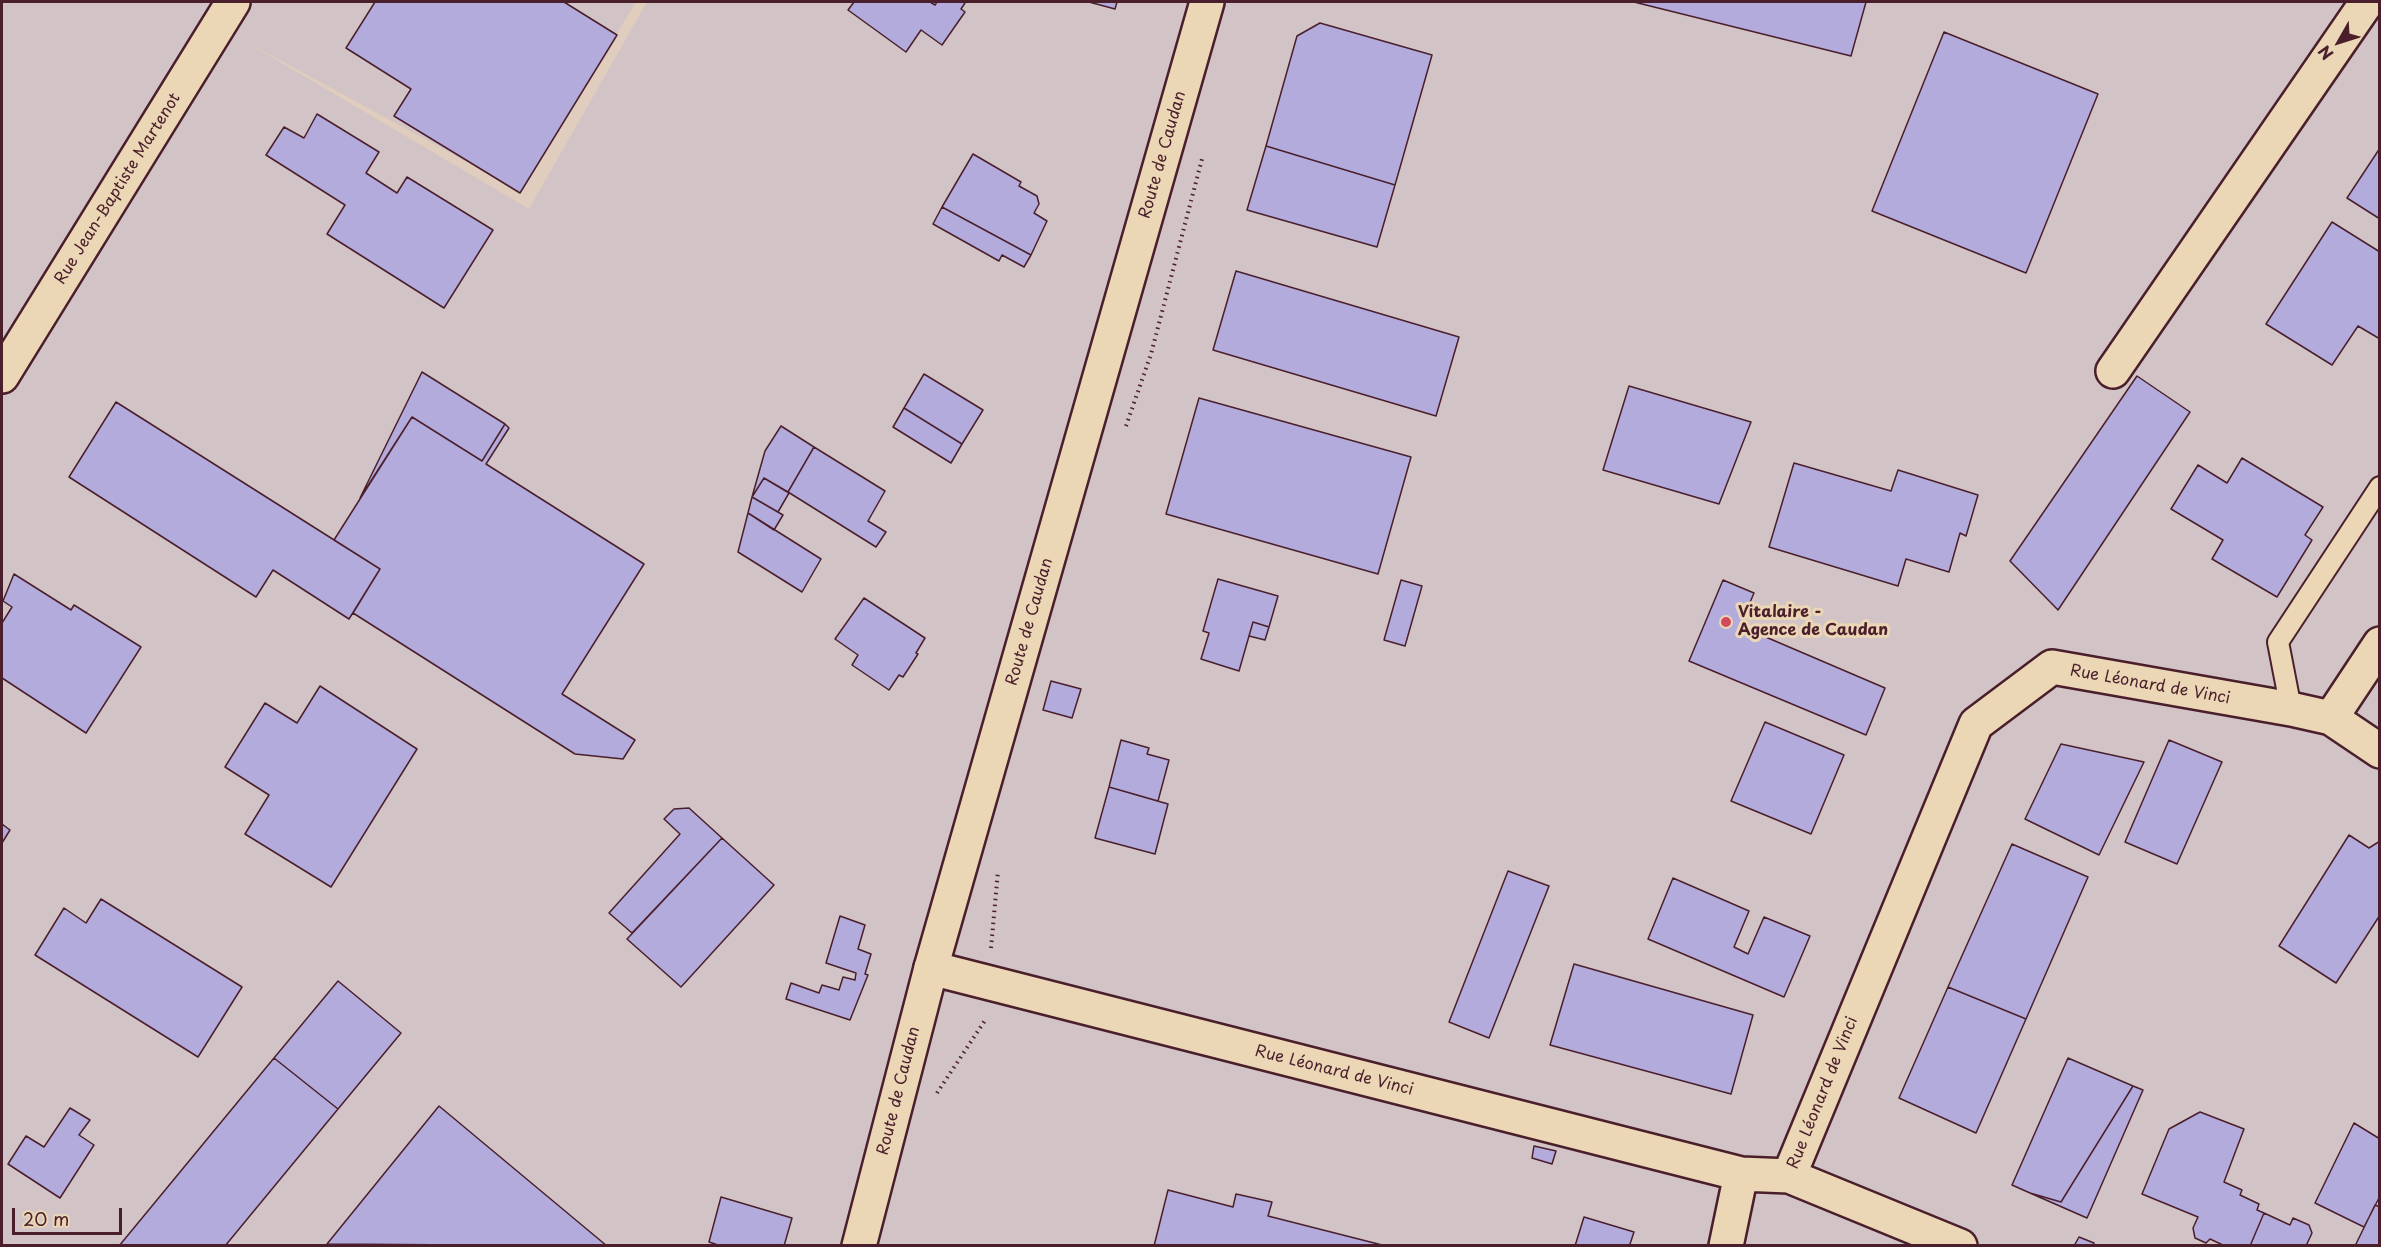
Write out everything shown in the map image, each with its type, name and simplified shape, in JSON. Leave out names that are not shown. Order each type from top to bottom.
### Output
[{"type":"street","name":"Rue Jean-Baptiste Martenot","points":[[2,376],[233,2]]},
{"type":"street","name":"Route de Caudan","points":[[859,1245],[931,968],[1208,2]]},
{"type":"street","points":[[2113,371],[2367,2]]},
{"type":"street","points":[[2379,644],[2331,718],[2379,751]]},
{"type":"street","name":"Rue Léonard de Vinci","points":[[931,968],[1741,1174],[1789,1176],[1976,724],[2052,667],[2331,718]]},
{"type":"street","points":[[1726,1245],[1741,1174]]},
{"type":"street","points":[[1789,1176],[1960,1245]]},
{"type":"lane","points":[[2291,709],[2278,642],[2379,487]]},
{"type":"shaded area","points":[[2,2],[636,2],[522,192],[243,40],[529,209],[647,2],[2379,2],[2379,1245],[2,1246]]},
{"type":"building","points":[[375,2],[564,2],[617,35],[520,193],[394,116],[411,89],[346,48]]},
{"type":"building","points":[[854,2],[930,2],[935,5],[937,2],[963,2],[965,3],[961,9],[965,12],[942,45],[921,30],[906,52],[848,10]]},
{"type":"building","points":[[1089,2],[1117,2],[1115,9]]},
{"type":"building","points":[[1634,2],[1866,2],[1851,56]]},
{"type":"building","points":[[1320,23],[1432,55],[1395,185],[1266,146],[1297,36]]},
{"type":"building","points":[[1944,32],[2098,94],[2026,273],[1872,211]]},
{"type":"building","points":[[317,114],[379,152],[366,173],[397,193],[407,177],[493,230],[444,308],[327,234],[345,205],[266,155],[284,127],[304,138]]},
{"type":"building","points":[[1266,146],[1395,185],[1377,247],[1247,210]]},
{"type":"building","points":[[2380,148],[2380,219],[2347,198]]},
{"type":"building","points":[[973,154],[1021,182],[1019,186],[1037,196],[1039,204],[1034,213],[1047,221],[1031,255],[942,207]]},
{"type":"building","points":[[942,207],[1031,255],[1024,267],[1002,255],[999,261],[933,224]]},
{"type":"building","points":[[2332,222],[2380,252],[2380,339],[2358,326],[2332,365],[2266,324]]},
{"type":"building","points":[[1236,271],[1459,337],[1436,416],[1213,350]]},
{"type":"building","points":[[422,372],[505,424],[482,461],[412,417],[360,498]]},
{"type":"building","points":[[924,374],[983,410],[962,444],[904,408]]},
{"type":"building","points":[[2137,376],[2190,412],[2058,610],[2010,561]]},
{"type":"building","points":[[1629,386],[1751,422],[1719,504],[1603,470]]},
{"type":"building","points":[[1199,398],[1411,457],[1378,574],[1166,514]]},
{"type":"building","points":[[116,402],[380,569],[349,619],[273,570],[256,597],[69,477]]},
{"type":"building","points":[[904,408],[962,444],[951,463],[893,427]]},
{"type":"building","points":[[412,417],[482,461],[505,424],[509,428],[486,464],[644,564],[562,694],[635,740],[623,759],[575,754],[353,613],[380,569],[334,540]]},
{"type":"building","points":[[781,426],[814,447],[788,492],[764,478],[752,497],[765,451]]},
{"type":"building","points":[[814,447],[885,491],[868,521],[886,532],[876,547],[788,492]]},
{"type":"building","points":[[2242,458],[2323,507],[2305,535],[2312,540],[2277,597],[2212,559],[2223,540],[2171,509],[2198,465],[2227,483]]},
{"type":"building","points":[[1794,463],[1891,491],[1898,470],[1978,495],[1966,536],[1960,533],[1949,572],[1906,559],[1898,586],[1769,547]]},
{"type":"building","points":[[764,478],[789,493],[778,512],[752,497]]},
{"type":"building","points":[[752,497],[783,515],[774,530],[748,513]]},
{"type":"building","points":[[748,513],[821,559],[802,592],[738,552]]},
{"type":"building","points":[[14,574],[71,610],[74,605],[141,647],[86,733],[2,678],[2,623],[12,607],[3,601]]},
{"type":"building","points":[[1218,579],[1278,596],[1269,627],[1253,622],[1239,671],[1201,659],[1209,633],[1203,631]]},
{"type":"building","points":[[1401,580],[1422,586],[1405,646],[1384,640]]},
{"type":"building","points":[[1723,580],[1754,593],[1740,626],[1885,688],[1866,735],[1689,661]]},
{"type":"building","points":[[864,598],[925,638],[903,677],[899,675],[889,690],[852,665],[858,655],[835,639]]},
{"type":"building","points":[[1253,622],[1269,627],[1265,640],[1249,636]]},
{"type":"building","points":[[1051,681],[1081,689],[1072,718],[1043,710]]},
{"type":"building","points":[[320,686],[417,749],[331,887],[245,834],[269,795],[225,767],[265,703],[297,723]]},
{"type":"building","points":[[1765,722],[1844,755],[1811,834],[1731,801]]},
{"type":"building","points":[[1121,740],[1149,748],[1147,754],[1169,760],[1158,801],[1109,787]]},
{"type":"building","points":[[2169,740],[2222,762],[2177,864],[2125,842]]},
{"type":"building","points":[[2061,744],[2144,762],[2099,855],[2025,819]]},
{"type":"building","points":[[1109,787],[1168,804],[1155,854],[1095,838]]},
{"type":"building","points":[[689,808],[722,838],[632,933],[609,913],[680,834],[664,819],[674,809]]},
{"type":"building","points":[[2,824],[10,830],[2,843]]},
{"type":"building","points":[[2349,835],[2369,848],[2380,841],[2380,915],[2336,983],[2279,946]]},
{"type":"building","points":[[722,838],[774,885],[681,987],[627,939]]},
{"type":"building","points":[[2012,844],[2088,877],[2026,1019],[1948,987]]},
{"type":"building","points":[[1508,871],[1549,886],[1489,1038],[1449,1022]]},
{"type":"building","points":[[1673,878],[1749,911],[1734,947],[1748,954],[1764,917],[1810,936],[1784,997],[1648,939]]},
{"type":"building","points":[[101,899],[242,987],[198,1057],[35,955],[64,908],[86,923]]},
{"type":"building","points":[[840,916],[865,925],[858,949],[871,954],[865,974],[868,975],[850,1020],[786,999],[791,983],[819,993],[822,985],[839,990],[843,977],[855,980],[856,973],[826,963]]},
{"type":"building","points":[[1574,964],[1753,1015],[1731,1094],[1550,1045]]},
{"type":"building","points":[[338,981],[401,1033],[338,1109],[274,1058]]},
{"type":"building","points":[[1948,987],[2026,1019],[1976,1133],[1899,1098]]},
{"type":"building","points":[[274,1058],[338,1109],[225,1246],[119,1246]]},
{"type":"building","points":[[2068,1058],[2133,1086],[2061,1202],[2012,1185]]},
{"type":"building","points":[[2133,1086],[2143,1090],[2087,1218],[2030,1193],[2061,1202]]},
{"type":"building","points":[[439,1106],[607,1246],[327,1244]]},
{"type":"building","points":[[70,1108],[90,1120],[79,1135],[94,1145],[60,1198],[8,1164],[26,1136],[44,1147]]},
{"type":"building","points":[[2200,1112],[2244,1129],[2224,1182],[2242,1190],[2240,1195],[2259,1204],[2257,1210],[2264,1213],[2250,1246],[2225,1246],[2210,1239],[2206,1243],[2195,1238],[2193,1228],[2198,1217],[2142,1194],[2169,1129]]},
{"type":"building","points":[[2354,1123],[2380,1139],[2380,1196],[2364,1227],[2315,1203]]},
{"type":"building","points":[[1534,1146],[1556,1151],[1552,1164],[1532,1158]]},
{"type":"building","points":[[1168,1190],[1233,1207],[1236,1194],[1272,1202],[1268,1216],[1386,1246],[1154,1246]]},
{"type":"building","points":[[721,1197],[792,1218],[784,1246],[721,1246],[709,1242]]},
{"type":"building","points":[[2375,1205],[2380,1207],[2380,1246],[2355,1246]]},
{"type":"building","points":[[2264,1213],[2290,1225],[2293,1218],[2309,1225],[2312,1233],[2306,1246],[2250,1246]]},
{"type":"building","points":[[1584,1217],[1634,1232],[1630,1244],[1632,1246],[1575,1246]]},
{"type":"building","points":[[2079,1237],[2094,1243],[2093,1246],[2074,1246]]},
{"type":"place","name":"Vitalaire - Agence de Caudan","points":[[1726,622]]}]
